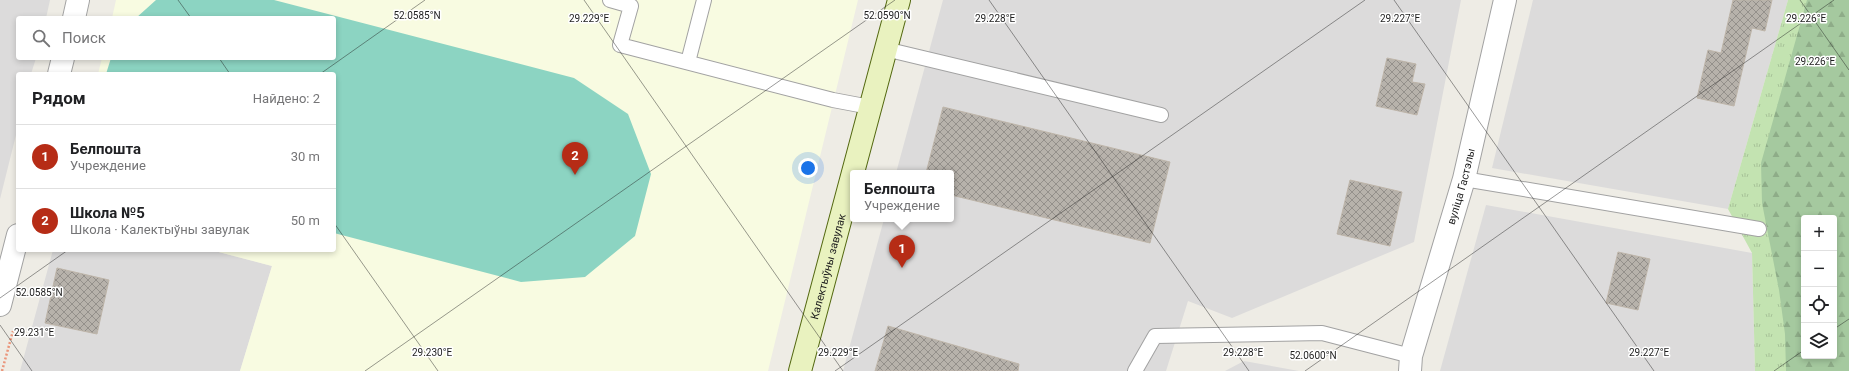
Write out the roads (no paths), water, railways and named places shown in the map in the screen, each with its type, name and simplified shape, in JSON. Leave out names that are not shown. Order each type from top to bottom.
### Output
[{"type":"street","points":[[74,16],[78,0]]},
{"type":"street","name":"Калектыўны завулак","points":[[853,170],[898,0]]},
{"type":"street","name":"вуліца Гастэлы","points":[[1411,363],[1464,179],[1505,0]]},
{"type":"street","points":[[60,72],[62,60]]},
{"type":"street","name":"Калектыўны завулак","points":[[800,371],[850,182]]},
{"type":"street","points":[[0,305],[16,243]]},
{"type":"lane","points":[[610,0],[630,6],[620,45],[833,100],[870,107]]},
{"type":"lane","points":[[688,62],[704,0]]},
{"type":"lane","points":[[885,50],[1161,115]]},
{"type":"lane","points":[[1464,179],[1759,228]]},
{"type":"lane","points":[[1135,371],[1155,336],[1322,332],[1411,363]]},
{"type":"place","name":"Школа №5","points":[[575,175]]},
{"type":"place","name":"Белпошта","points":[[902,268]]}]
